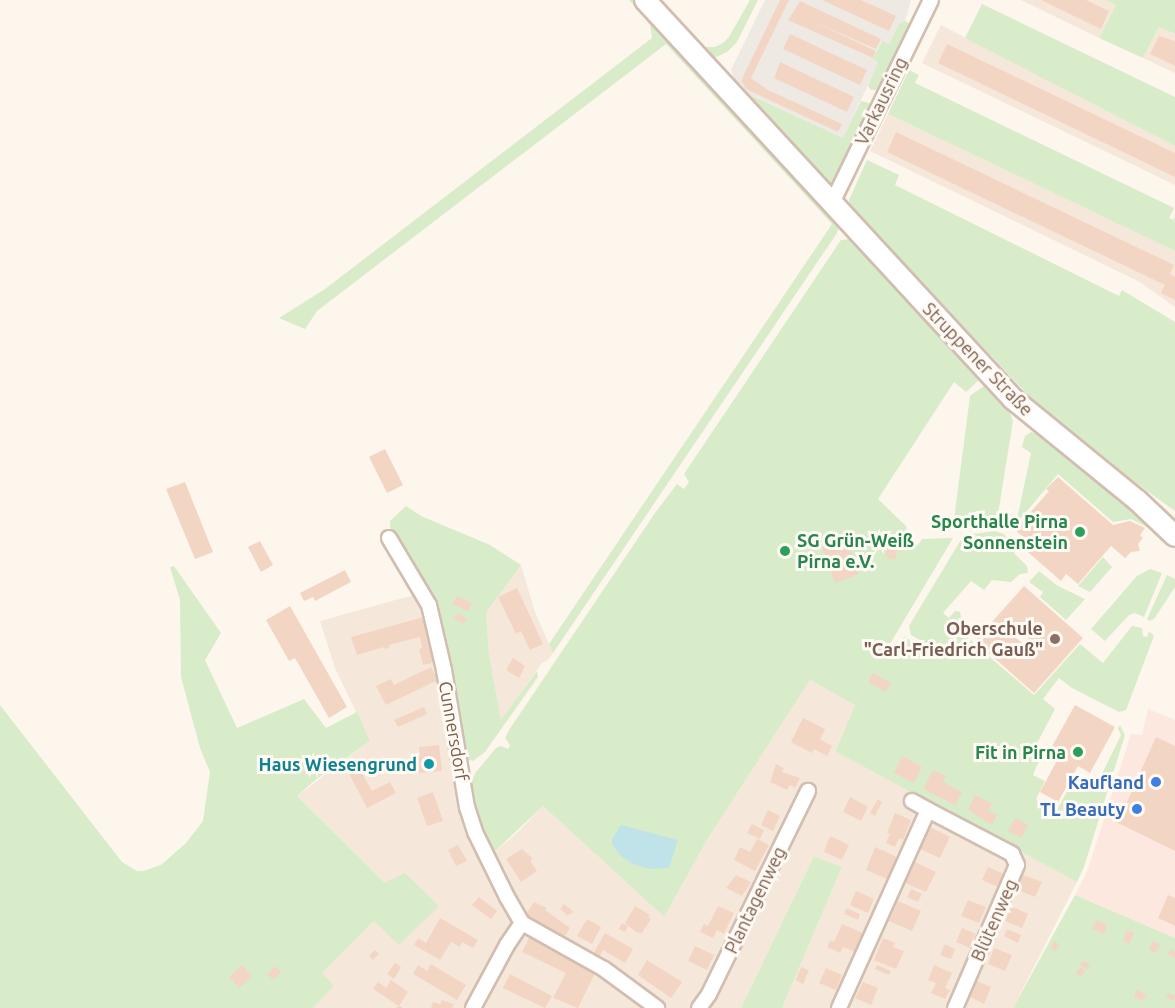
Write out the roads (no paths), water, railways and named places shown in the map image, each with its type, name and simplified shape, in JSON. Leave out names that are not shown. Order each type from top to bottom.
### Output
[{"type":"main road","name":"Struppener Straße","points":[[645,0],[1026,411],[1137,500],[1175,536]]},
{"type":"main road","name":"Struppener Straße","points":[[1137,500],[1175,525]]},
{"type":"street","name":"Varkausring","points":[[832,203],[931,0]]},
{"type":"street","name":"Cunnersdorf","points":[[389,538],[429,605],[444,670],[467,807],[487,857],[522,923]]},
{"type":"street","name":"Plantagenweg","points":[[699,1008],[709,994],[808,791]]},
{"type":"street","name":"Blütenweg","points":[[912,801],[1012,854],[1017,865],[955,1008]]},
{"type":"street","points":[[839,1008],[928,810]]},
{"type":"street","points":[[473,1008],[507,945],[522,923],[604,969],[657,1008]]},
{"type":"water","points":[[621,825],[678,840],[669,868],[650,869],[633,864],[621,856],[612,844],[612,839]]},
{"type":"place","name":"Sporthalle Pirna Sonnenstein","points":[[1080,532]]},
{"type":"place","name":"SG Grün-Weiß Pirna e.V.","points":[[785,551]]},
{"type":"place","name":"Oberschule \"Carl-Friedrich Gauß\"","points":[[1055,639]]},
{"type":"place","name":"Fit in Pirna","points":[[1078,752]]},
{"type":"place","name":"Haus Wiesengrund","points":[[429,764]]},
{"type":"place","name":"Kaufland","points":[[1156,782]]},
{"type":"place","name":"TL Beauty","points":[[1137,809]]}]
